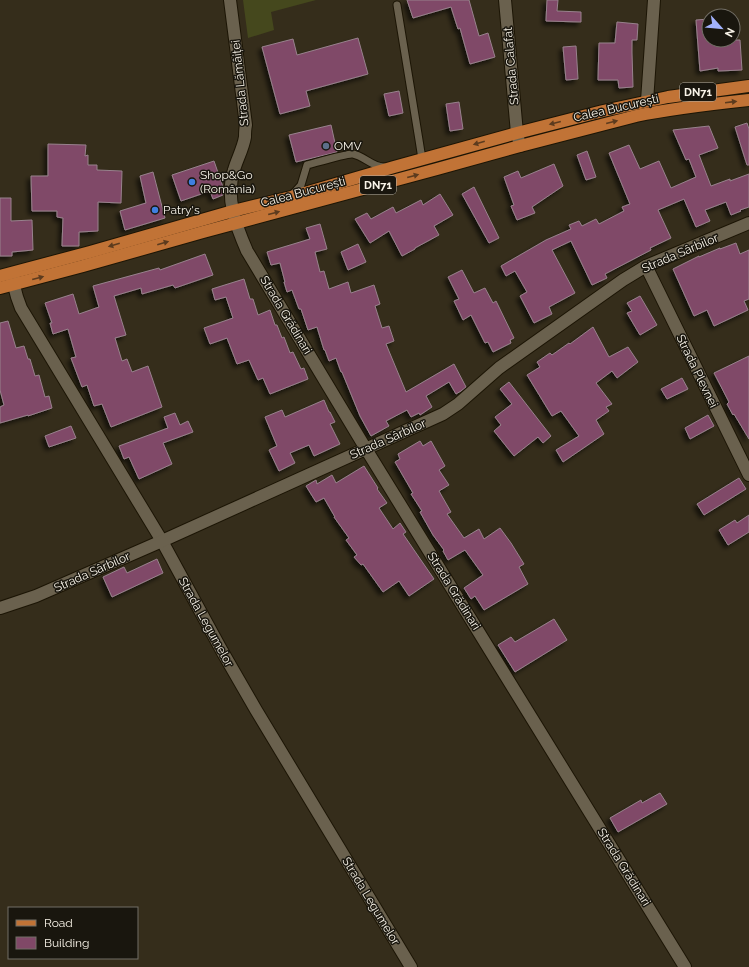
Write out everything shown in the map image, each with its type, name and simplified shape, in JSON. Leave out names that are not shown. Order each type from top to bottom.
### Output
[{"type":"main road","name":"Calea București","points":[[234,217],[291,196],[517,133],[647,100],[749,86]]},
{"type":"main road","points":[[647,100],[650,113]]},
{"type":"main road","name":"Calea București","points":[[0,288],[8,278],[90,252],[437,169],[650,113],[749,100]]},
{"type":"street","name":"Strada Lămâiței","points":[[230,0],[246,125],[245,138],[233,171],[231,185],[231,199],[234,217]]},
{"type":"street","name":"Strada Calafat","points":[[505,0],[517,133],[520,146]]},
{"type":"street","points":[[647,100],[654,0]]},
{"type":"street","name":"Strada Grădinari","points":[[234,217],[247,251],[366,449],[685,967]]},
{"type":"street","name":"Strada Sârbilor","points":[[0,608],[36,596],[162,541],[443,414],[458,404],[499,368],[623,280],[646,266],[749,224]]},
{"type":"street","name":"Strada Plevnei","points":[[646,266],[749,475]]},
{"type":"street","name":"Strada Legumelor","points":[[8,278],[21,308],[162,541],[252,704],[411,967]]},
{"type":"lane","points":[[397,5],[422,159]]},
{"type":"lane","points":[[291,196],[301,185],[307,165],[352,154],[378,167],[394,167]]},
{"type":"green space","points":[[243,0],[316,0],[271,12],[274,30],[248,38]]},
{"type":"building","points":[[407,0],[469,0],[479,36],[488,33],[495,57],[470,64],[460,28],[458,29],[451,7],[413,18]]},
{"type":"building","points":[[547,0],[558,0],[557,11],[581,12],[581,22],[546,21]]},
{"type":"building","points":[[696,20],[701,20],[701,48],[741,48],[742,70],[718,71],[718,68],[700,71]]},
{"type":"building","points":[[617,22],[638,24],[637,40],[632,40],[633,87],[619,88],[618,80],[598,80],[599,43],[615,43]]},
{"type":"building","points":[[358,38],[368,74],[306,91],[310,106],[280,114],[262,47],[293,39],[297,55]]},
{"type":"building","points":[[576,46],[578,79],[566,80],[563,47]]},
{"type":"building","points":[[399,91],[403,113],[389,116],[384,94]]},
{"type":"building","points":[[459,102],[463,129],[450,131],[446,104]]},
{"type":"building","points":[[747,123],[749,129],[749,165],[747,165],[735,127]]},
{"type":"building","points":[[331,125],[337,152],[296,162],[289,135]]},
{"type":"building","points":[[709,126],[718,148],[699,155],[711,186],[749,174],[749,207],[731,215],[726,202],[705,210],[710,221],[696,227],[684,199],[658,210],[671,238],[650,248],[651,250],[605,274],[607,278],[592,285],[571,241],[552,250],[575,293],[549,307],[552,314],[534,323],[520,296],[527,292],[515,271],[506,276],[501,266],[546,240],[571,229],[569,225],[579,221],[582,226],[596,219],[599,224],[624,211],[622,207],[630,204],[609,153],[629,145],[640,169],[659,161],[671,188],[696,177],[689,159],[686,160],[673,130]]},
{"type":"building","points":[[48,144],[86,145],[85,156],[88,155],[88,165],[97,165],[97,170],[122,171],[121,203],[98,202],[98,231],[79,232],[79,246],[62,246],[63,218],[57,217],[57,211],[32,211],[31,176],[48,176]]},
{"type":"building","points":[[587,151],[596,177],[586,180],[577,155]]},
{"type":"building","points":[[214,161],[223,187],[223,195],[213,199],[210,191],[181,201],[172,175]]},
{"type":"building","points":[[554,164],[563,186],[532,207],[535,213],[517,220],[511,206],[514,205],[504,177],[518,171],[521,178]]},
{"type":"building","points":[[153,172],[165,218],[125,230],[120,211],[146,203],[140,176]]},
{"type":"building","points":[[474,187],[499,238],[489,243],[462,194]]},
{"type":"building","points":[[440,194],[453,215],[434,226],[439,235],[402,256],[389,231],[370,243],[355,219],[367,213],[371,219],[393,207],[396,213],[421,200],[423,205]]},
{"type":"building","points":[[0,198],[11,198],[11,221],[32,220],[33,250],[12,252],[12,256],[0,256]]},
{"type":"building","points":[[320,224],[327,249],[315,252],[320,272],[324,271],[329,289],[348,282],[351,293],[374,285],[380,304],[375,306],[382,328],[389,326],[394,341],[386,344],[406,392],[454,364],[466,387],[456,394],[449,382],[426,396],[432,407],[420,415],[419,413],[411,417],[407,410],[386,421],[389,426],[371,436],[360,416],[336,358],[329,361],[317,327],[308,330],[301,309],[299,309],[292,290],[287,292],[280,263],[271,265],[267,252],[310,239],[306,228]]},
{"type":"building","points":[[736,243],[740,254],[749,250],[749,299],[744,301],[748,310],[714,326],[707,310],[694,316],[673,269],[699,256]]},
{"type":"building","points":[[358,244],[366,262],[348,270],[341,252]]},
{"type":"building","points":[[205,254],[213,275],[175,288],[173,285],[142,294],[141,288],[114,296],[126,335],[115,338],[122,361],[127,359],[132,372],[148,366],[162,407],[111,427],[102,404],[94,406],[87,385],[82,387],[71,358],[76,357],[68,329],[53,334],[50,323],[52,323],[45,303],[73,294],[79,314],[99,307],[93,286],[159,268],[160,270]]},
{"type":"building","points":[[462,270],[474,293],[485,288],[493,303],[496,301],[514,338],[510,340],[511,343],[493,352],[488,342],[485,343],[471,315],[463,320],[454,301],[459,299],[448,277]]},
{"type":"building","points":[[244,279],[250,299],[253,299],[258,315],[270,310],[275,325],[277,325],[282,338],[284,337],[290,353],[293,352],[301,369],[304,368],[308,379],[270,394],[263,378],[258,380],[249,360],[237,364],[227,338],[210,344],[204,328],[233,318],[226,297],[215,300],[212,289]]},
{"type":"building","points":[[640,296],[657,325],[640,335],[627,313],[632,311],[627,303]]},
{"type":"building","points":[[8,321],[16,348],[24,346],[35,376],[39,375],[45,397],[49,396],[52,408],[0,423],[0,407],[4,405],[0,390],[0,323]]},
{"type":"building","points":[[593,327],[609,357],[628,347],[638,362],[617,378],[612,371],[596,383],[612,404],[606,407],[609,411],[596,420],[604,434],[563,462],[556,450],[579,436],[561,411],[552,416],[527,375],[540,367],[537,362],[550,353],[552,355],[569,343],[570,344]]},
{"type":"building","points":[[749,356],[749,439],[727,404],[729,402],[714,373]]},
{"type":"building","points":[[682,378],[688,389],[667,399],[661,389]]},
{"type":"building","points":[[509,382],[551,436],[543,443],[538,437],[514,456],[494,431],[501,425],[495,417],[512,404],[500,389]]},
{"type":"building","points":[[324,400],[335,422],[330,424],[340,444],[314,456],[309,445],[290,453],[295,463],[279,471],[269,450],[277,446],[265,417],[282,410],[285,417]]},
{"type":"building","points":[[175,413],[180,425],[188,421],[193,432],[163,443],[172,464],[139,479],[129,457],[124,459],[119,446],[168,428],[164,417]]},
{"type":"building","points":[[708,415],[714,426],[690,439],[685,428]]},
{"type":"building","points":[[71,426],[76,438],[49,447],[45,436]]},
{"type":"building","points":[[420,441],[423,446],[431,441],[445,466],[439,470],[449,485],[439,491],[451,512],[447,514],[464,538],[479,529],[484,539],[500,528],[524,564],[519,567],[528,584],[484,610],[475,596],[471,599],[464,588],[483,575],[465,550],[448,560],[443,551],[444,550],[433,535],[420,512],[422,511],[411,494],[413,493],[395,462],[400,459],[398,454]]},
{"type":"building","points":[[364,466],[387,503],[379,508],[393,529],[400,523],[406,532],[403,534],[434,579],[409,596],[399,581],[383,592],[363,564],[361,565],[354,557],[357,555],[346,540],[349,538],[334,517],[324,498],[316,502],[306,486],[316,480],[317,484],[332,475],[336,483]]},
{"type":"building","points":[[739,478],[746,489],[704,515],[697,504]]},
{"type":"building","points":[[749,515],[749,532],[728,545],[719,530],[735,520],[737,523]]},
{"type":"building","points":[[157,559],[163,573],[112,597],[103,577],[124,567],[127,573]]},
{"type":"building","points":[[554,619],[567,640],[515,672],[498,645],[511,637],[515,642]]},
{"type":"building","points":[[660,793],[667,804],[618,832],[610,818],[641,800],[642,803]]},
{"type":"place","name":"OMV","points":[[326,146]]},
{"type":"place","name":"Shop&Go (România)","points":[[192,182]]},
{"type":"place","name":"Patry's","points":[[155,210]]}]
